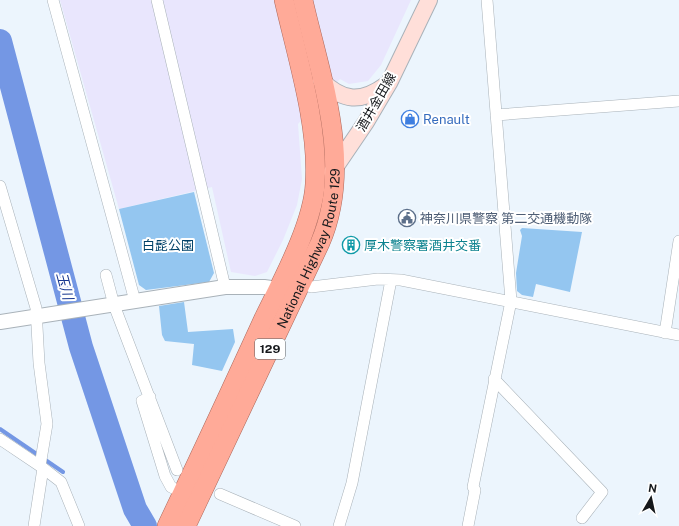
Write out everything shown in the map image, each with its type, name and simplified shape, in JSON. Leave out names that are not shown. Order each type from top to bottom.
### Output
[{"type":"highway","name":"National Highway Route 129","points":[[170,518],[278,289],[303,232],[314,198],[316,165],[313,128],[284,0]]},
{"type":"highway","name":"National Highway Route 129","points":[[186,526],[327,226],[333,200],[335,167],[332,129],[303,0]]},
{"type":"main road","name":"酒井金田線","points":[[314,198],[366,122],[389,83],[429,0]]},
{"type":"main road","points":[[321,80],[330,89],[338,94],[349,98],[359,99],[376,92],[389,83]]},
{"type":"street","points":[[53,0],[135,301]]},
{"type":"street","points":[[158,0],[225,287]]},
{"type":"street","points":[[468,526],[475,490],[473,487],[510,301],[487,0]]},
{"type":"street","points":[[496,114],[679,101]]},
{"type":"street","points":[[0,186],[36,308],[40,316],[39,363],[47,424],[34,526]]},
{"type":"street","points":[[665,332],[679,241]]},
{"type":"street","points":[[106,275],[111,305],[178,470]]},
{"type":"street","points":[[301,283],[311,287],[378,279],[416,282],[679,335]]},
{"type":"street","points":[[339,526],[352,483],[391,280]]},
{"type":"street","points":[[0,322],[225,287],[264,287],[278,289]]},
{"type":"street","points":[[494,379],[602,492],[582,518]]},
{"type":"street","points":[[150,398],[142,401],[164,476],[171,487],[183,493]]},
{"type":"street","points":[[0,439],[41,462],[61,482],[79,526]]},
{"type":"street","points":[[220,494],[295,526]]},
{"type":"shaded area","points":[[60,0],[411,0],[381,65],[368,81],[349,84],[340,79],[298,124],[302,179],[297,205],[283,240],[267,272],[255,276],[231,272],[212,187],[119,209]]},
{"type":"green space","name":"白髭公園","points":[[194,192],[214,273],[209,282],[146,290],[139,285],[119,209]]},
{"type":"green space","points":[[522,228],[582,232],[570,292],[536,284],[533,297],[522,295],[517,291],[516,273],[522,236],[520,230]]},
{"type":"green space","points":[[184,302],[188,332],[233,329],[235,342],[222,371],[192,365],[194,344],[165,341],[162,335],[159,306]]},
{"type":"waterway","name":"玉川","points":[[0,41],[81,347],[135,509],[145,526]]},
{"type":"waterway","points":[[0,429],[63,472]]},
{"type":"place","name":"Renault","points":[[410,119]]},
{"type":"place","name":"神奈川県警察 第二交通機動隊","points":[[407,218]]},
{"type":"place","name":"厚木警察署酒井交番","points":[[351,245]]}]
